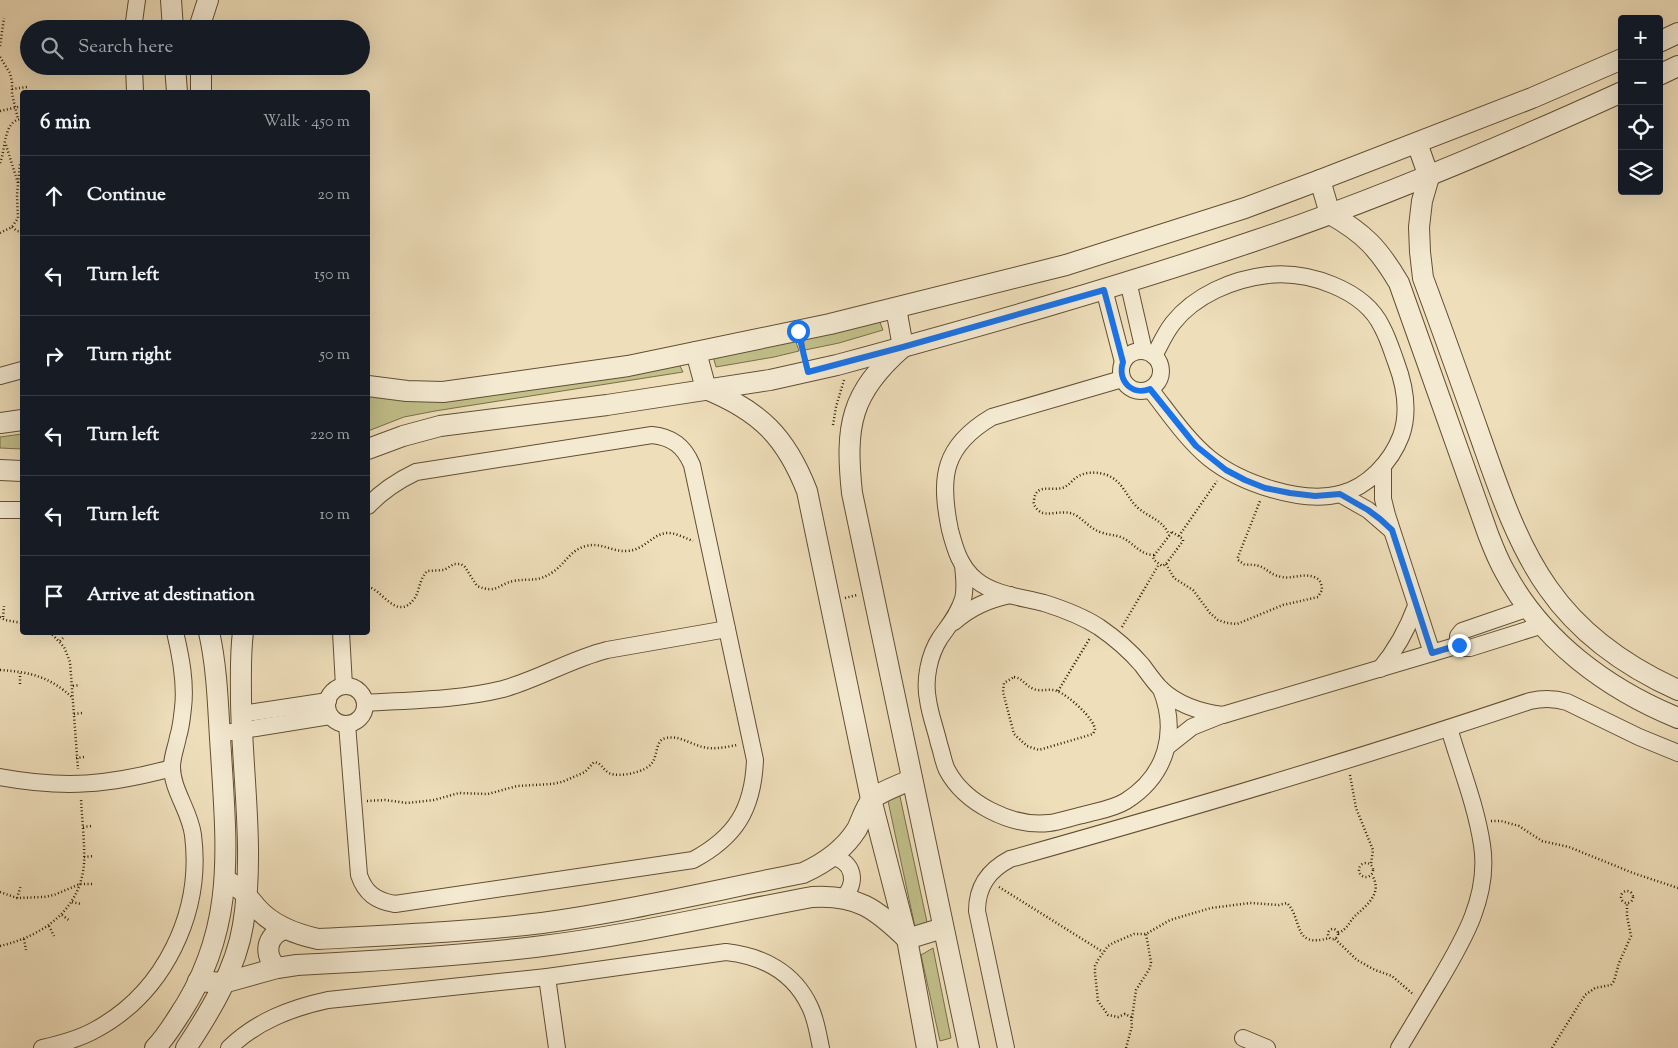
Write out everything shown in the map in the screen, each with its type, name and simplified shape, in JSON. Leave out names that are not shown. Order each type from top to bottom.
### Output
[{"type":"street","points":[[134,20],[137,0]]},
{"type":"street","points":[[172,0],[173,20]]},
{"type":"street","points":[[198,0],[199,20]]},
{"type":"street","points":[[202,20],[208,0]]},
{"type":"street","points":[[1663,40],[1678,33]]},
{"type":"street","points":[[370,386],[407,391],[452,391],[628,366],[830,324],[1066,265],[1245,208],[1532,98],[1620,60]]},
{"type":"street","points":[[1663,73],[1678,66]]},
{"type":"street","points":[[134,75],[135,90]]},
{"type":"street","points":[[176,75],[177,90]]},
{"type":"street","points":[[201,75],[202,90]]},
{"type":"street","points":[[370,449],[403,436],[440,426],[607,405],[770,380],[837,366],[1104,290],[1330,214],[1429,176],[1618,94]]},
{"type":"street","points":[[1417,143],[1429,176],[1422,201],[1419,227],[1424,278],[1492,469],[1530,560],[1549,589],[1571,616],[1596,640],[1623,661],[1678,690]]},
{"type":"street","points":[[1320,180],[1330,214],[1352,226],[1371,242],[1387,261],[1399,282],[1488,534],[1504,572],[1529,608],[1567,651],[1622,691],[1678,718]]},
{"type":"street","points":[[1149,354],[1186,309],[1205,295],[1231,284],[1269,275],[1310,277],[1327,282],[1358,300],[1382,326],[1403,381],[1406,417],[1394,452],[1383,466],[1363,483],[1340,494],[1315,496],[1265,488],[1226,470],[1196,446],[1150,389]]},
{"type":"street","points":[[1128,281],[1149,354]]},
{"type":"street","points":[[1104,290],[1123,371],[1125,384],[1134,390],[1145,391],[1158,382],[1161,371],[1158,360],[1149,354],[1134,352],[1123,371],[992,417],[977,426],[964,438],[954,452],[947,468],[944,503],[954,546],[963,565],[976,580],[992,590],[1063,609],[1097,626],[1115,639],[1142,664],[1161,688],[1174,699],[1190,707],[1223,715]]},
{"type":"street","points":[[896,308],[903,347]]},
{"type":"street","points":[[903,347],[883,364],[867,385],[856,409],[849,434],[849,464],[852,494],[969,1048]]},
{"type":"street","points":[[696,352],[706,389]]},
{"type":"street","points":[[0,376],[20,371]]},
{"type":"street","points":[[706,389],[729,398],[751,411],[770,427],[786,446],[807,491],[871,799],[907,939],[927,1048]]},
{"type":"street","points":[[0,423],[20,420]]},
{"type":"street","points":[[347,724],[359,875],[368,892],[376,899],[395,904],[693,860],[717,846],[727,837],[740,820],[749,801],[754,781],[755,760],[692,465],[688,455],[672,440],[652,435],[416,472],[397,481],[379,494],[370,504]]},
{"type":"street","points":[[1383,466],[1383,499],[1432,653]]},
{"type":"street","points":[[0,470],[20,471]]},
{"type":"street","points":[[1340,494],[1368,510],[1392,530]]},
{"type":"street","points":[[0,510],[20,510]]},
{"type":"street","points":[[952,623],[963,598],[965,584],[963,565]]},
{"type":"street","points":[[1012,595],[979,604],[965,612],[952,623],[939,640],[931,658],[927,679],[928,699],[946,769],[968,796],[983,806],[1015,820],[1049,823],[1109,808],[1125,801],[1139,791],[1151,778],[1168,746],[1169,718],[1161,688]]},
{"type":"street","points":[[1380,669],[1392,656],[1402,640],[1416,606]]},
{"type":"street","points":[[1459,645],[1458,636],[1462,631],[1529,608]]},
{"type":"street","points":[[1168,746],[1192,727],[1223,715],[1459,645],[1464,648],[1470,648],[1543,625]]},
{"type":"street","points":[[366,703],[455,697],[488,692],[521,683],[588,655],[727,629]]},
{"type":"street","points":[[42,1048],[66,1043],[95,1030],[122,1013],[145,992],[164,967],[179,938],[187,914],[194,862],[193,835],[188,813],[174,783],[172,768],[173,753],[178,738],[183,706],[183,674],[176,635]]},
{"type":"street","points":[[156,1048],[187,1003],[211,952],[220,922],[225,880],[225,831],[217,687],[210,635]]},
{"type":"street","points":[[186,1048],[209,1013],[234,958],[243,926],[247,894],[247,832],[240,650],[242,635]]},
{"type":"street","points":[[341,635],[344,686]]},
{"type":"street","points":[[217,687],[241,684]]},
{"type":"street","points":[[344,686],[354,687],[358,690],[366,703],[360,718],[347,724],[337,722],[329,708],[333,691],[344,686]]},
{"type":"street","points":[[1006,1048],[977,910],[978,894],[985,879],[992,870],[1010,859],[1348,761],[1530,700],[1542,698],[1568,702],[1639,737],[1678,753]]},
{"type":"street","points":[[219,734],[242,722],[329,708]]},
{"type":"street","points":[[1399,1048],[1463,941],[1474,917],[1484,870],[1477,820],[1449,728]]},
{"type":"street","points":[[0,777],[33,783],[80,785],[138,777],[172,768]]},
{"type":"street","points":[[225,880],[247,894],[257,908],[270,920],[301,936],[318,939],[459,931],[542,923],[626,909],[803,873],[832,857],[846,844],[857,829],[871,799],[912,779]]},
{"type":"street","points":[[832,857],[844,862],[852,873],[851,887],[843,898]]},
{"type":"street","points":[[198,981],[223,983],[277,968],[296,965],[450,955],[537,946],[812,897],[828,896],[862,904],[880,914],[907,939]]},
{"type":"street","points":[[907,939],[944,928]]},
{"type":"street","points":[[277,968],[272,963],[267,949],[272,936],[278,931],[285,929]]},
{"type":"street","points":[[229,1048],[252,1029],[268,1020],[302,1006],[328,1000],[547,977],[726,952],[744,954],[761,959],[776,967],[790,978],[802,992],[810,1007],[821,1048]]},
{"type":"street","points":[[547,977],[557,1048]]},
{"type":"street","points":[[1243,1038],[1266,1048]]},
{"type":"path","points":[[0,46],[4,18]]},
{"type":"path","points":[[0,58],[10,73],[14,108],[18,119],[9,127],[0,163]]},
{"type":"path","points":[[12,89],[27,87]]},
{"type":"path","points":[[0,111],[20,106]]},
{"type":"path","points":[[6,144],[19,186]]},
{"type":"path","points":[[0,233],[12,227],[18,218],[20,164]]},
{"type":"path","points":[[12,227],[20,232]]},
{"type":"path","points":[[832,434],[836,408],[845,378],[843,374]]},
{"type":"path","points":[[1179,536],[1226,470]]},
{"type":"path","points":[[1154,555],[1142,552],[1121,538],[1094,530],[1070,512],[1041,513],[1034,504],[1037,492],[1041,489],[1064,487],[1084,474],[1106,475],[1121,484],[1131,500],[1140,509],[1160,521],[1169,535]]},
{"type":"path","points":[[1166,564],[1174,578],[1193,590],[1210,613],[1218,620],[1227,624],[1237,624],[1283,605],[1318,597],[1322,590],[1320,581],[1317,578],[1307,576],[1282,577],[1262,566],[1245,565],[1238,560],[1265,488]]},
{"type":"path","points":[[1172,532],[1183,539],[1166,564],[1162,566],[1154,560],[1154,555],[1169,535],[1172,532]]},
{"type":"path","points":[[370,587],[376,589],[388,602],[395,606],[402,606],[409,604],[415,598],[420,581],[427,571],[444,570],[454,564],[461,564],[465,567],[477,586],[490,590],[497,589],[512,581],[530,580],[547,576],[562,565],[576,550],[585,546],[596,545],[606,546],[615,550],[634,550],[643,547],[659,534],[670,533],[709,547]]},
{"type":"path","points":[[1115,639],[1160,564]]},
{"type":"path","points":[[830,602],[873,590]]},
{"type":"path","points":[[4,606],[1,617],[5,620],[20,623]]},
{"type":"path","points":[[1057,691],[1097,626]]},
{"type":"path","points":[[0,946],[24,939],[48,926],[62,915],[72,902],[80,884],[84,857],[83,827],[76,758],[73,686],[70,662],[60,641],[53,635]]},
{"type":"path","points":[[60,641],[63,638]]},
{"type":"path","points":[[70,662],[74,660]]},
{"type":"path","points":[[0,670],[38,676],[54,682],[73,698]]},
{"type":"path","points":[[20,673],[20,684]]},
{"type":"path","points":[[1017,677],[1034,689],[1057,691],[1093,721],[1095,730],[1088,736],[1039,750],[1027,746],[1014,734],[1004,692],[1004,683],[1010,678],[1017,677]]},
{"type":"path","points":[[73,686],[80,685]]},
{"type":"path","points":[[74,714],[82,713]]},
{"type":"path","points":[[353,802],[385,800],[406,803],[434,800],[459,793],[488,794],[518,786],[552,784],[585,772],[591,764],[596,762],[608,772],[618,776],[645,770],[652,764],[658,743],[662,738],[677,737],[700,747],[709,748],[751,743]]},
{"type":"path","points":[[76,758],[84,757]]},
{"type":"path","points":[[1338,933],[1344,931],[1356,915],[1370,903],[1375,894],[1375,881],[1372,875],[1374,870],[1371,864],[1372,850],[1356,808],[1348,761]]},
{"type":"path","points":[[1477,820],[1501,821],[1519,826],[1542,841],[1569,847],[1633,873],[1678,888]]},
{"type":"path","points":[[83,827],[92,826]]},
{"type":"path","points":[[84,857],[94,856]]},
{"type":"path","points":[[1371,864],[1363,863],[1359,868],[1359,872],[1363,876],[1369,877],[1372,875]]},
{"type":"path","points":[[985,879],[1103,952]]},
{"type":"path","points":[[0,892],[17,898],[49,896],[80,884],[92,884]]},
{"type":"path","points":[[17,898],[22,886]]},
{"type":"path","points":[[1626,890],[1630,891],[1633,896],[1630,902],[1627,903],[1624,903],[1620,897],[1626,890]]},
{"type":"path","points":[[72,902],[81,904]]},
{"type":"path","points":[[1132,1019],[1127,1014],[1118,1017],[1108,1015],[1098,1001],[1095,966],[1108,946],[1134,934],[1146,934],[1175,918],[1211,908],[1250,903],[1279,905],[1287,903],[1291,907],[1298,928],[1305,936],[1316,940],[1336,939],[1356,960],[1392,976],[1426,1004]]},
{"type":"path","points":[[1552,1048],[1585,995],[1595,988],[1611,985],[1614,982],[1619,963],[1631,936],[1627,916],[1627,903]]},
{"type":"path","points":[[62,915],[70,921]]},
{"type":"path","points":[[48,926],[54,936]]},
{"type":"path","points":[[1329,938],[1328,932],[1331,929],[1338,933]]},
{"type":"path","points":[[1336,939],[1338,933]]},
{"type":"path","points":[[1126,1048],[1132,1026],[1136,990],[1150,968],[1151,962],[1146,934]]},
{"type":"path","points":[[24,939],[26,950]]},
{"type":"shaded area","points":[[879,320],[883,330],[839,343],[805,350],[803,337]]},
{"type":"shaded area","points":[[795,339],[799,351],[716,367],[713,356]]},
{"type":"shaded area","points":[[678,362],[683,372],[435,411],[404,417],[370,430],[370,396],[399,398]]},
{"type":"shaded area","points":[[20,434],[20,449],[0,448],[0,437]]},
{"type":"shaded area","points":[[899,792],[927,922],[915,927],[888,801]]},
{"type":"shaded area","points":[[933,948],[951,1038],[940,1041],[921,955]]},
{"type":"route","points":[[798,331],[808,372],[837,366],[1104,290],[1123,362],[1121,373],[1125,384],[1134,390],[1145,391],[1150,389],[1196,446],[1226,470],[1265,488],[1315,496],[1340,494],[1380,519],[1392,530],[1432,653],[1459,645]]}]
